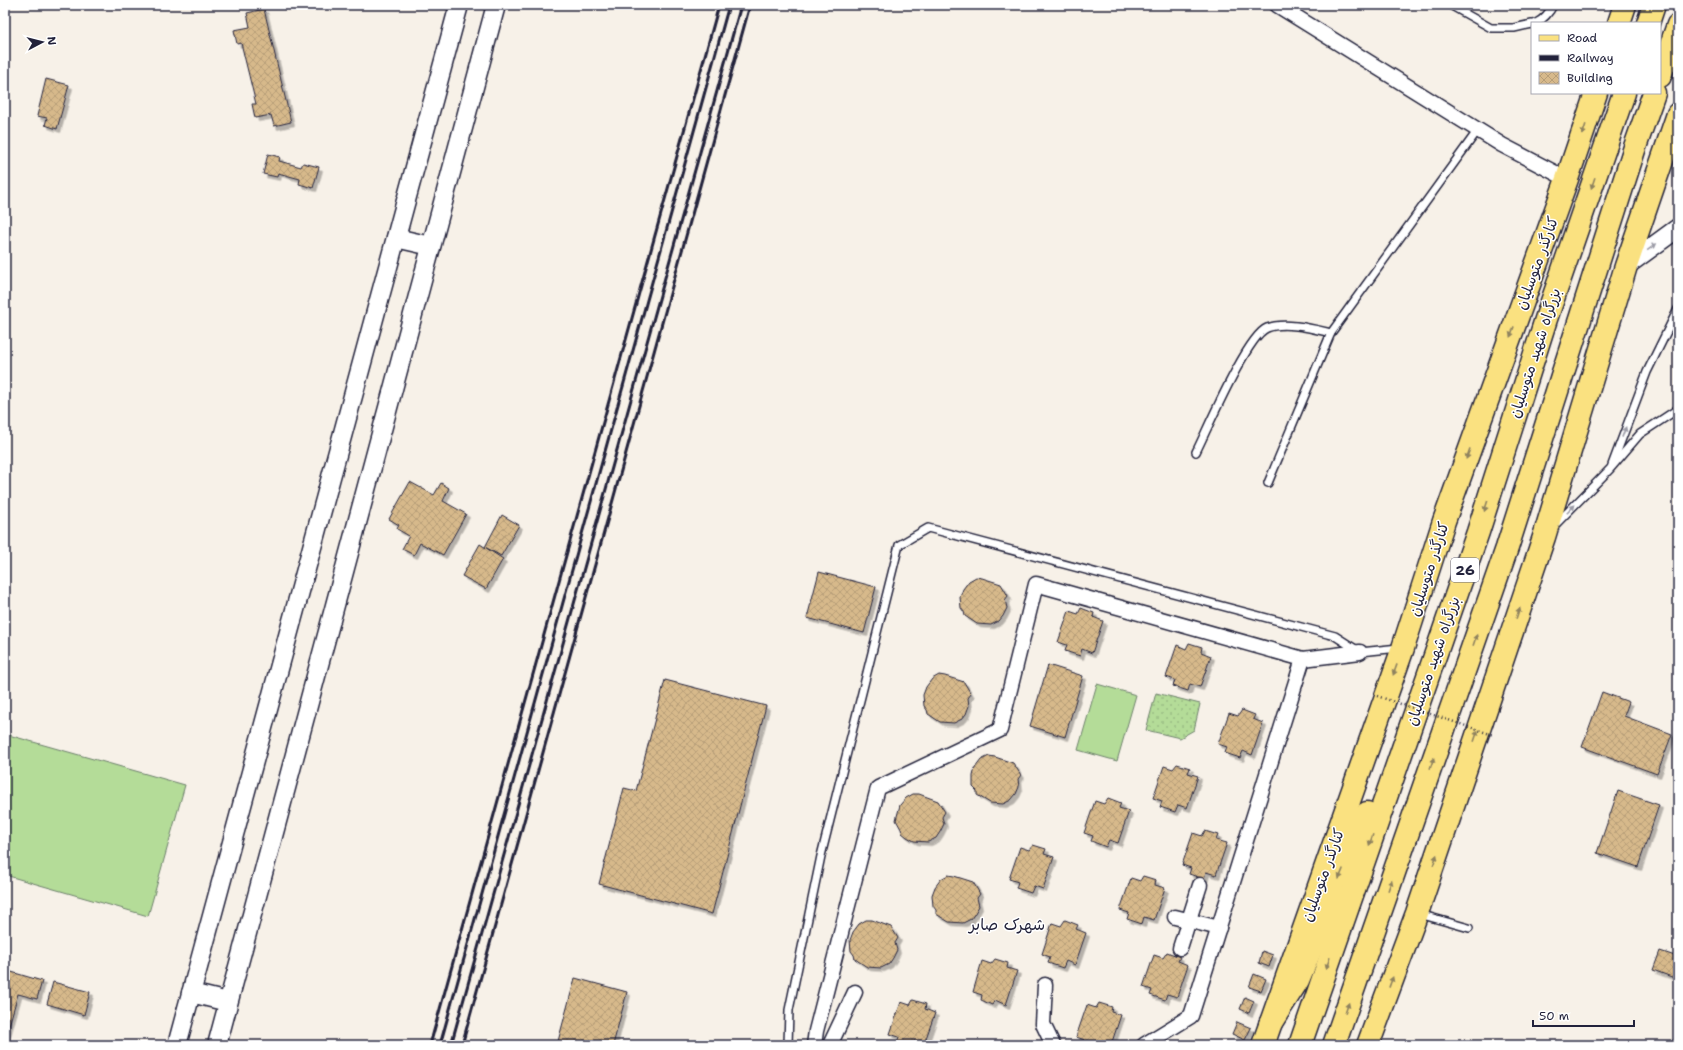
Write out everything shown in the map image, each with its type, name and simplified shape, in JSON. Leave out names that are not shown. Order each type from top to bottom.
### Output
[{"type":"main road","points":[[1619,22],[1625,5]]},
{"type":"main road","points":[[1648,22],[1654,5]]},
{"type":"main road","points":[[1661,73],[1678,25]]},
{"type":"main road","name":"کنارگذر متوسلیان","points":[[1263,1045],[1403,648],[1444,521],[1567,179],[1596,94]]},
{"type":"main road","name":"بزرگراه شهید متوسلیان","points":[[1300,1045],[1478,532],[1546,319],[1624,94]]},
{"type":"main road","points":[[1334,1045],[1507,548],[1635,147],[1654,94]]},
{"type":"main road","points":[[1368,1045],[1417,914],[1544,537],[1626,266],[1678,114]]},
{"type":"main road","points":[[1270,1024],[1298,980],[1362,823],[1406,738]]},
{"type":"street","points":[[177,1045],[459,5]]},
{"type":"street","points":[[217,1045],[496,5]]},
{"type":"street","points":[[1277,5],[1478,130],[1567,179]]},
{"type":"street","points":[[1626,266],[1678,228]]},
{"type":"street","points":[[396,238],[431,246]]},
{"type":"street","points":[[814,1045],[816,1031],[878,788],[1000,730],[1036,584],[1303,659],[1360,652]]},
{"type":"street","points":[[1144,1045],[1191,1016],[1303,659]]},
{"type":"street","points":[[1180,948],[1200,885]]},
{"type":"street","points":[[1175,917],[1219,928]]},
{"type":"street","points":[[1045,986],[1043,1024],[1053,1045]]},
{"type":"street","points":[[830,1045],[856,992]]},
{"type":"street","points":[[191,993],[228,1002]]},
{"type":"lane","points":[[1450,5],[1491,28],[1514,28],[1531,24]]},
{"type":"lane","points":[[1538,22],[1551,10],[1553,5]]},
{"type":"lane","points":[[1268,483],[1331,333],[1478,130]]},
{"type":"lane","points":[[1610,469],[1647,372],[1678,309]]},
{"type":"lane","points":[[1196,452],[1244,354],[1257,336],[1267,328],[1280,326],[1299,326],[1331,333]]},
{"type":"lane","points":[[1544,537],[1610,469],[1640,434],[1678,409]]},
{"type":"lane","points":[[788,1045],[789,1010],[821,856],[899,545],[928,528],[1335,636],[1360,652],[1403,648]]},
{"type":"lane","points":[[1417,914],[1470,928]]},
{"type":"path","points":[[1377,696],[1493,735]]},
{"type":"green space","points":[[1097,684],[1136,695],[1117,761],[1078,750]]},
{"type":"green space","points":[[1156,693],[1200,704],[1194,730],[1180,738],[1146,730]]},
{"type":"green space","points":[[5,734],[185,785],[148,916],[5,875]]},
{"type":"building","points":[[264,9],[291,122],[274,126],[271,115],[255,118],[252,104],[256,104],[241,43],[237,44],[234,30],[250,27],[247,13]]},
{"type":"building","points":[[46,79],[69,85],[57,129],[45,125],[47,118],[37,116]]},
{"type":"building","points":[[268,154],[280,157],[279,161],[301,167],[303,163],[319,167],[313,188],[299,184],[300,179],[278,173],[277,177],[263,174]]},
{"type":"building","points":[[1678,315],[1678,335],[1671,333]]},
{"type":"building","points":[[410,482],[434,495],[441,483],[449,488],[443,501],[466,514],[443,555],[420,543],[414,555],[402,549],[409,536],[397,529],[399,525],[389,519]]},
{"type":"building","points":[[502,515],[519,525],[501,556],[485,547]]},
{"type":"building","points":[[480,544],[503,559],[486,589],[462,576]]},
{"type":"building","points":[[819,572],[876,587],[864,633],[807,618]]},
{"type":"building","points":[[976,577],[1001,584],[1008,596],[1005,600],[1007,608],[1003,616],[999,621],[991,625],[977,624],[965,616],[961,608],[960,597],[963,589],[969,581]]},
{"type":"building","points":[[1081,608],[1094,613],[1093,617],[1103,621],[1092,653],[1082,649],[1080,656],[1065,651],[1067,645],[1058,642],[1069,611],[1078,614]]},
{"type":"building","points":[[1189,643],[1202,647],[1201,652],[1211,656],[1200,687],[1190,684],[1188,691],[1173,686],[1175,680],[1166,677],[1177,645],[1186,649]]},
{"type":"building","points":[[1048,665],[1083,676],[1065,737],[1030,726]]},
{"type":"building","points":[[939,675],[964,682],[971,694],[968,698],[969,706],[966,714],[962,719],[954,723],[940,722],[928,714],[924,706],[923,695],[926,687],[932,679]]},
{"type":"building","points":[[665,680],[766,706],[712,914],[599,884],[624,788],[636,791]]},
{"type":"building","points":[[1602,692],[1629,702],[1624,716],[1672,734],[1657,774],[1582,747]]},
{"type":"building","points":[[1242,710],[1255,715],[1253,719],[1263,723],[1252,755],[1243,751],[1240,758],[1225,753],[1227,747],[1218,744],[1229,713],[1238,716]]},
{"type":"building","points":[[989,756],[1013,763],[1021,775],[1018,779],[1019,787],[1016,794],[1011,800],[1003,804],[990,803],[977,795],[977,791],[973,787],[975,768],[981,760]]},
{"type":"building","points":[[1177,764],[1190,768],[1188,773],[1198,776],[1187,808],[1178,805],[1175,812],[1160,807],[1162,801],[1153,798],[1164,766],[1173,769]]},
{"type":"building","points":[[1618,791],[1659,805],[1638,867],[1597,853]]},
{"type":"building","points":[[913,794],[919,794],[938,801],[945,812],[942,817],[944,824],[940,832],[936,838],[928,842],[914,841],[907,837],[902,833],[896,820],[900,805],[906,798]]},
{"type":"building","points":[[1108,798],[1121,803],[1119,808],[1129,811],[1118,843],[1109,840],[1106,847],[1091,841],[1093,836],[1084,833],[1095,801],[1104,804]]},
{"type":"building","points":[[1205,831],[1218,835],[1216,840],[1227,843],[1216,875],[1206,872],[1204,879],[1189,874],[1191,868],[1182,865],[1193,833],[1202,836]]},
{"type":"building","points":[[1033,845],[1046,849],[1044,854],[1054,857],[1043,889],[1034,886],[1031,893],[1016,888],[1018,882],[1009,879],[1020,847],[1029,850]]},
{"type":"building","points":[[948,875],[973,882],[980,894],[977,898],[979,906],[975,913],[971,919],[963,923],[949,922],[936,914],[936,910],[933,906],[932,895],[935,887],[941,879]]},
{"type":"building","points":[[1143,876],[1156,880],[1155,885],[1165,888],[1154,920],[1144,917],[1142,924],[1127,919],[1129,913],[1120,910],[1131,878],[1140,881]]},
{"type":"building","points":[[866,920],[872,920],[891,927],[898,938],[895,943],[897,950],[893,958],[889,964],[881,968],[867,967],[855,959],[851,951],[850,940],[853,932],[859,924]]},
{"type":"building","points":[[1065,920],[1078,925],[1076,929],[1086,933],[1075,965],[1066,961],[1063,968],[1048,963],[1050,957],[1042,954],[1052,923],[1061,926]]},
{"type":"building","points":[[1262,951],[1273,955],[1269,967],[1259,963]]},
{"type":"building","points":[[1660,951],[1678,957],[1677,979],[1653,970]]},
{"type":"building","points":[[1167,952],[1180,957],[1178,961],[1188,965],[1177,997],[1167,994],[1165,1000],[1150,995],[1152,990],[1143,987],[1154,955],[1163,958]]},
{"type":"building","points":[[995,959],[1008,963],[1007,968],[1017,971],[1006,1005],[995,1000],[992,1005],[981,1000],[982,995],[973,992],[982,961],[991,964]]},
{"type":"building","points":[[8,971],[42,981],[37,999],[18,994],[5,1040],[5,973]]},
{"type":"building","points":[[1254,974],[1266,979],[1261,991],[1249,987]]},
{"type":"building","points":[[575,978],[627,992],[613,1045],[557,1045]]},
{"type":"building","points":[[53,982],[90,992],[84,1015],[47,1004]]},
{"type":"building","points":[[1245,997],[1254,1001],[1249,1013],[1240,1009]]},
{"type":"building","points":[[913,1000],[926,1004],[925,1009],[935,1013],[924,1044],[914,1041],[913,1045],[903,1045],[897,1043],[899,1037],[890,1034],[901,1002],[910,1005]]},
{"type":"building","points":[[1099,1003],[1112,1007],[1111,1012],[1121,1015],[1111,1045],[1083,1045],[1085,1040],[1076,1037],[1087,1005],[1096,1008]]},
{"type":"building","points":[[1237,1022],[1251,1028],[1245,1040],[1232,1034]]},
{"type":"railway","points":[[430,1045],[719,5]]},
{"type":"railway","points":[[440,1045],[729,5]]},
{"type":"railway","points":[[451,1045],[741,5]]},
{"type":"railway","points":[[462,1045],[750,5]]},
{"type":"district","name":"شهرک صابر","points":[[1007,924]]}]
